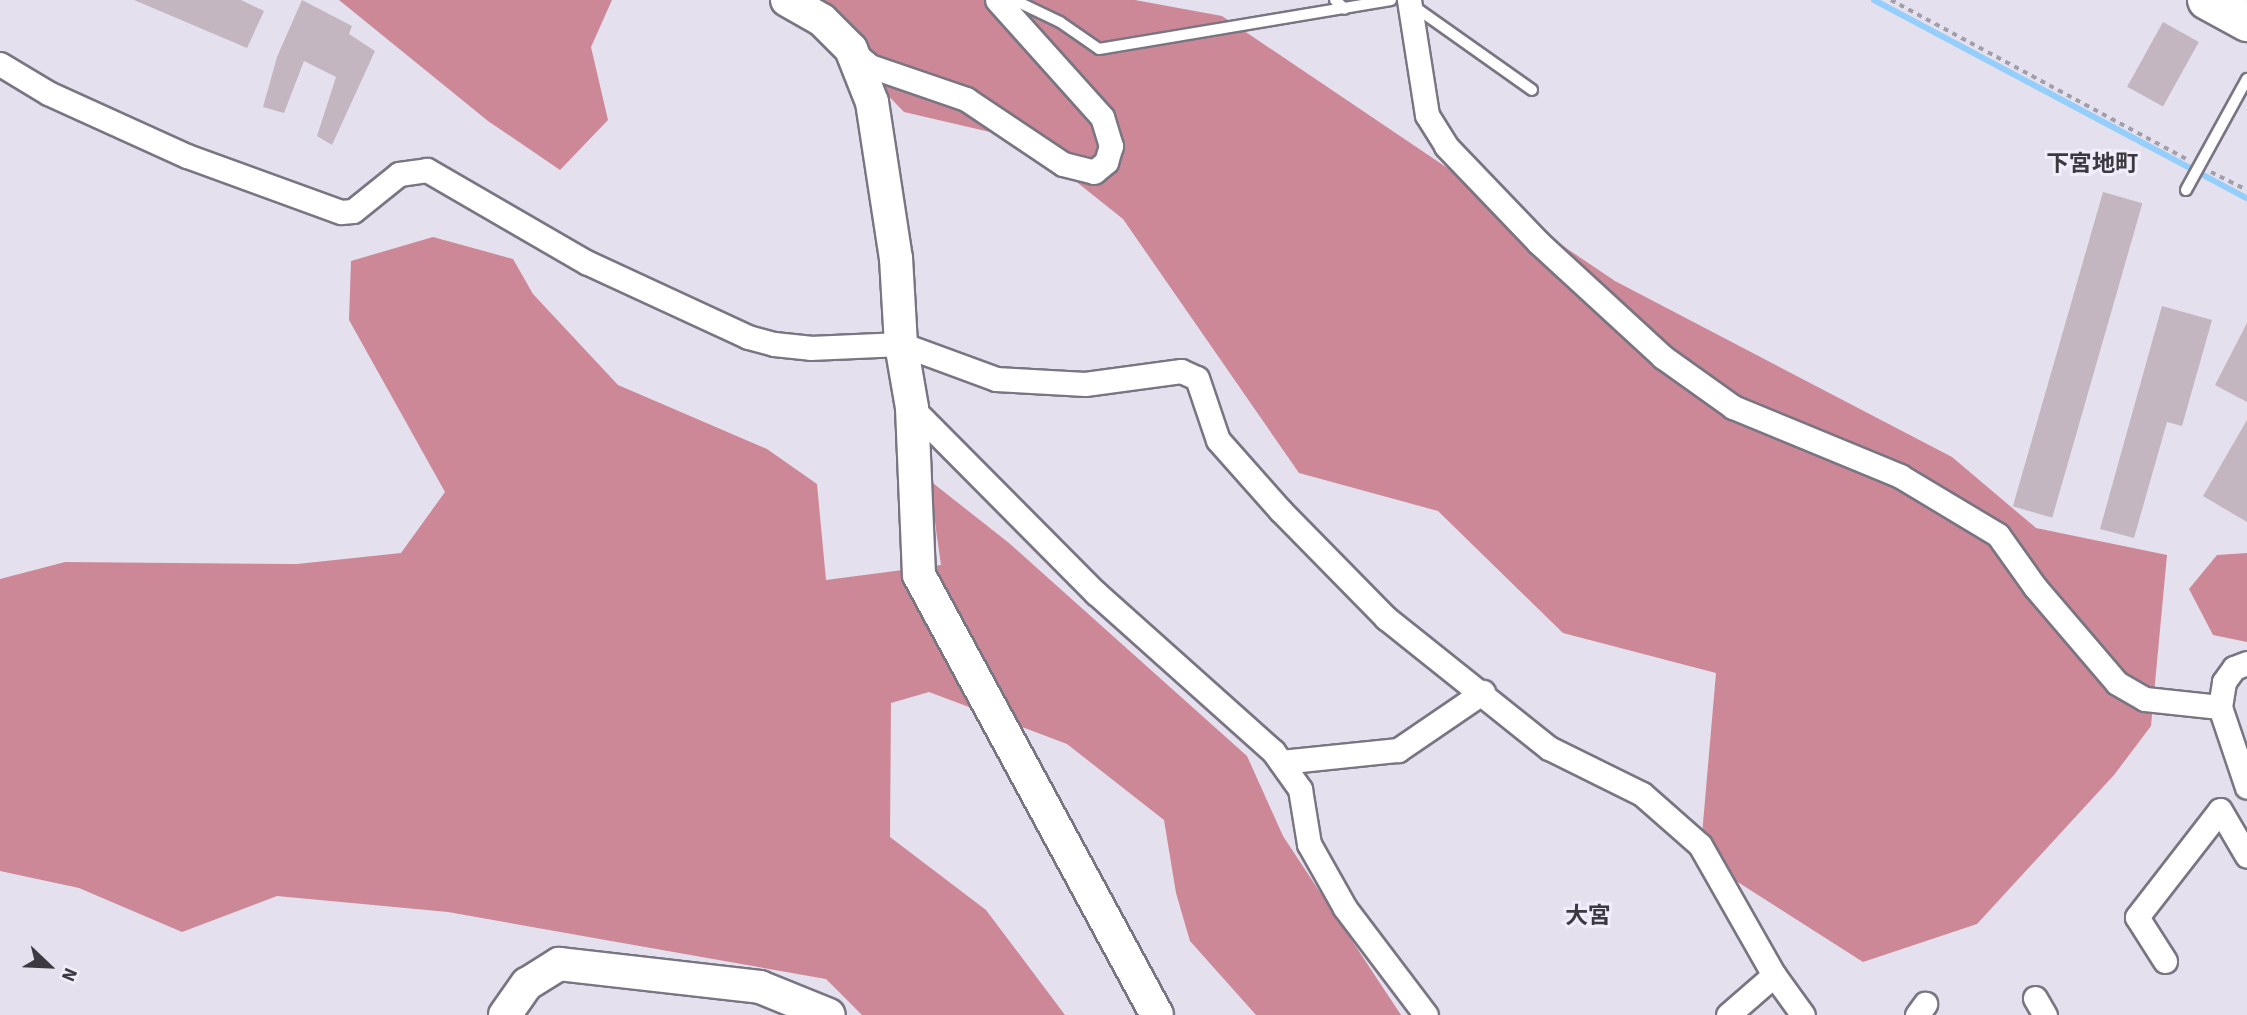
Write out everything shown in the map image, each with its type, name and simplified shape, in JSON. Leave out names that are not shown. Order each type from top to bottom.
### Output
[{"type":"highway","points":[[2207,0],[2247,22]]},
{"type":"street","points":[[787,0],[822,20],[870,66],[965,99],[1063,164],[1094,172],[1106,162],[1111,146],[1102,117],[997,0]]},
{"type":"street","points":[[1407,1],[1427,115],[1446,146],[1539,243],[1663,357],[1733,407],[1900,476],[1998,535],[2035,587],[2117,683],[2146,699],[2220,707]]},
{"type":"street","points":[[851,49],[872,102],[896,258],[901,344],[912,408],[919,575],[1157,1015]]},
{"type":"street","points":[[0,65],[48,93],[187,156],[341,212],[353,211],[399,174],[427,170],[586,262],[748,337],[810,348],[901,344],[996,379],[1084,384],[1181,371],[1198,378],[1218,440],[1281,512],[1386,618],[1483,692],[1549,748],[1642,794],[1700,845],[1774,975],[1803,1015]]},
{"type":"street","points":[[912,408],[1096,593],[1281,762],[1300,789],[1309,844],[1345,908],[1426,1015]]},
{"type":"street","points":[[2247,663],[2234,668],[2224,682],[2220,707],[2247,787]]},
{"type":"street","points":[[1281,762],[1398,750],[1483,692]]},
{"type":"street","points":[[2165,961],[2137,917],[2220,810],[2247,856]]},
{"type":"street","points":[[515,1011],[527,984],[559,964],[760,987],[829,1015]]},
{"type":"street","points":[[1728,1015],[1774,975]]},
{"type":"lane","points":[[1014,0],[1060,22],[1099,49],[1407,1],[1532,90]]},
{"type":"lane","points":[[1335,0],[1345,9]]},
{"type":"lane","points":[[2186,190],[2247,79]]},
{"type":"path","points":[[1891,0],[2247,190]]},
{"type":"shaded area","points":[[339,0],[612,0],[591,47],[608,120],[560,170],[488,121]]},
{"type":"shaded area","points":[[795,0],[1135,0],[1222,16],[1615,281],[1952,457],[2036,528],[2167,555],[2151,726],[2114,775],[1977,924],[1863,962],[1700,858],[1716,673],[1563,633],[1438,511],[1299,473],[1123,219],[1024,140],[904,112]]},
{"type":"shaded area","points":[[433,237],[513,259],[533,294],[618,385],[767,449],[817,484],[826,580],[941,565],[929,480],[1009,543],[1247,756],[1283,836],[1401,1015],[1256,1015],[1190,941],[1176,893],[1164,820],[1067,744],[929,692],[891,703],[890,837],[986,910],[1065,1015],[862,1015],[826,979],[448,912],[277,896],[182,932],[79,888],[0,871],[0,579],[65,562],[297,564],[401,553],[445,492],[349,320],[351,261]]},
{"type":"shaded area","points":[[2247,553],[2247,642],[2213,635],[2189,589],[2217,555]]},
{"type":"building","points":[[134,0],[241,0],[264,11],[247,48]]},
{"type":"building","points":[[302,0],[352,26],[349,34],[375,51],[332,145],[317,136],[336,77],[304,61],[284,113],[263,107],[277,57]]},
{"type":"building","points":[[2163,22],[2199,42],[2163,107],[2127,87]]},
{"type":"building","points":[[2103,192],[2142,203],[2052,518],[2013,506]]},
{"type":"building","points":[[2162,306],[2212,320],[2182,426],[2167,422],[2134,538],[2100,529]]},
{"type":"building","points":[[2247,323],[2247,402],[2215,385]]},
{"type":"building","points":[[2247,420],[2247,522],[2203,496]]},
{"type":"waterway","points":[[1874,0],[2247,198]]},
{"type":"district","name":"下宮地町","points":[[2092,164]]},
{"type":"district","name":"大宮","points":[[1588,916]]}]
